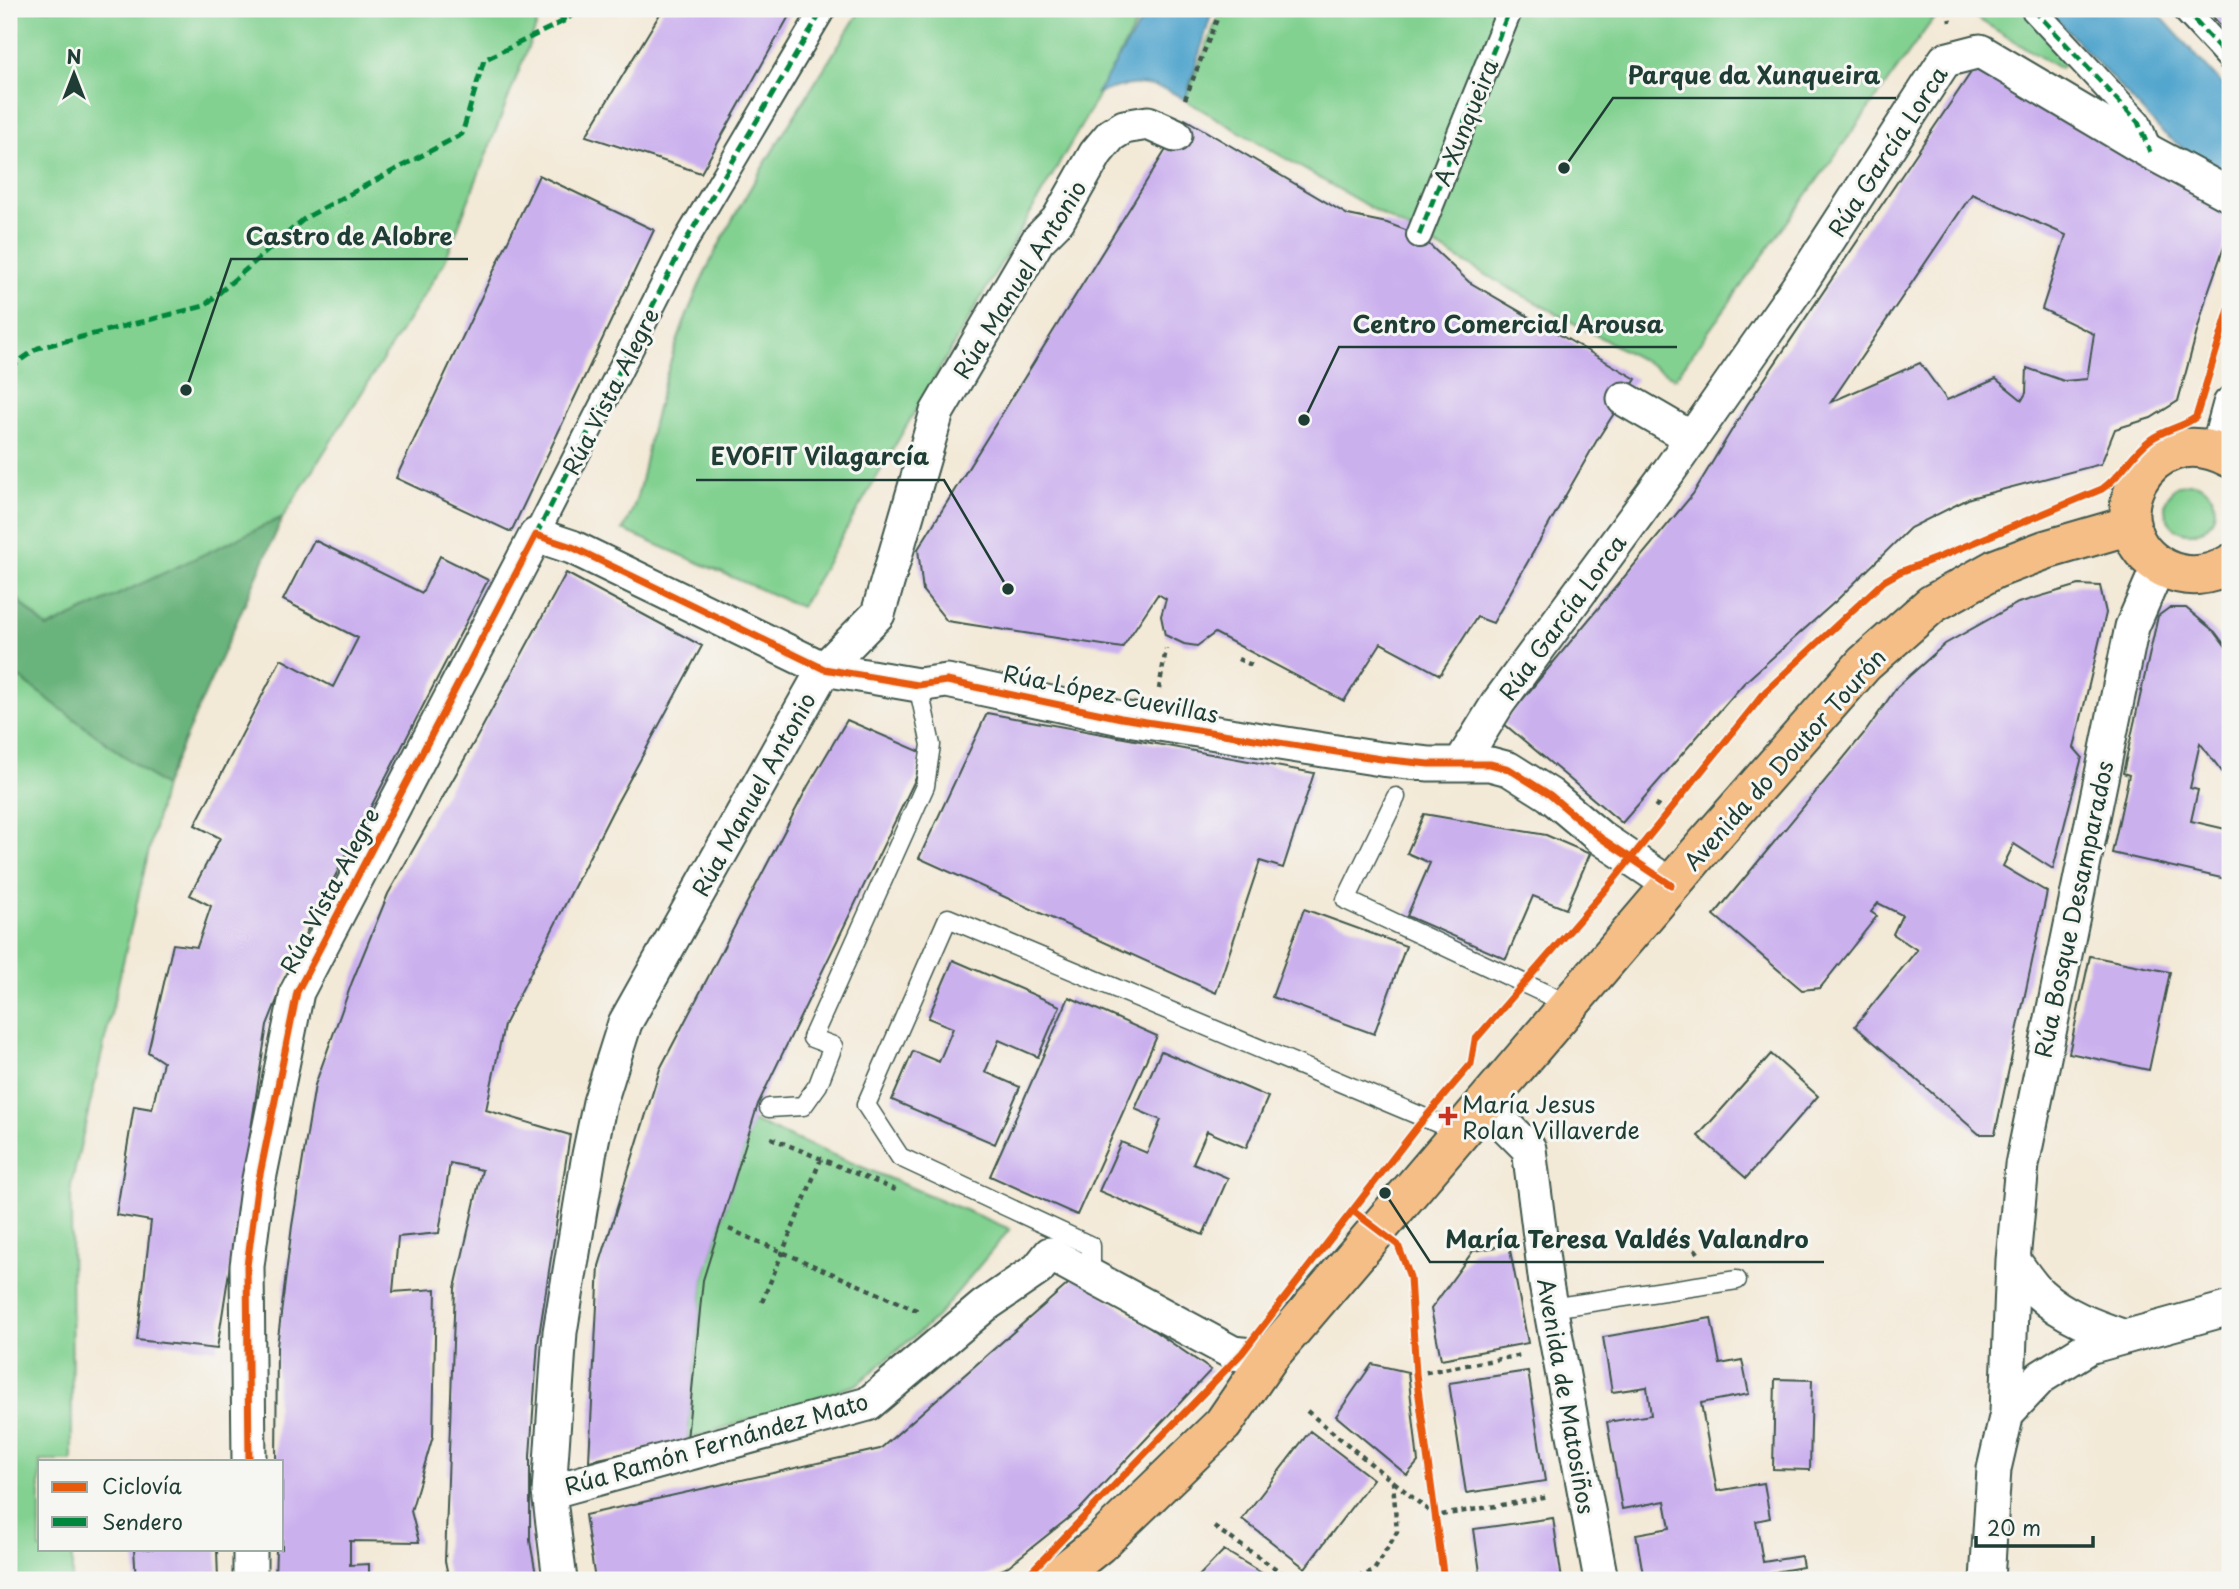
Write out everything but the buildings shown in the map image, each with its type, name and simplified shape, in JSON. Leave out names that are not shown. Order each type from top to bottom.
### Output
[{"type":"main road","points":[[2224,455],[2198,447],[2178,449],[2160,457],[2145,469],[2134,486],[2130,505],[2131,525],[2136,541],[2146,554],[2158,565],[2175,573],[2194,576],[2212,573],[2230,564]]},
{"type":"main road","name":"Avenida do Doutor Tourón","points":[[1054,1580],[1099,1544],[1223,1424],[1269,1357],[1671,885],[1864,664],[1932,604],[1995,569],[2045,550],[2131,525]]},
{"type":"street","name":"Rúa Vista Alegre","points":[[249,1460],[247,1266],[257,1189],[297,992],[536,535],[685,242],[823,9]]},
{"type":"street","name":"A Xunqueira","points":[[1419,235],[1510,9]]},
{"type":"street","points":[[2034,9],[2138,122],[2150,152]]},
{"type":"street","points":[[2184,9],[2230,59]]},
{"type":"street","name":"Rúa García Lorca","points":[[1461,763],[1498,703],[1800,284],[1945,60],[1980,51],[2150,152],[2230,195]]},
{"type":"street","name":"Rúa Manuel Antonio","points":[[560,1580],[549,1492],[564,1305],[600,1102],[625,1023],[824,669],[878,614],[937,412],[1038,240],[1059,220],[1096,153],[1111,135],[1124,127],[1149,123],[1175,135]]},
{"type":"street","points":[[1624,399],[1691,438]]},
{"type":"street","points":[[2224,455],[2230,404]]},
{"type":"street","name":"Rúa López Cuevillas","points":[[536,535],[572,547],[824,669],[918,685],[947,681],[1121,719],[1381,759],[1429,764],[1490,764],[1509,769],[1550,795],[1631,859],[1671,885]]},
{"type":"street","name":"Rúa Bosque Desamparados","points":[[1987,1580],[1994,1469],[2007,1413],[2013,1260],[2022,1165],[2132,627],[2158,565]]},
{"type":"street","name":"Avenida de Matosiños","points":[[1473,1119],[1529,1149],[1551,1308],[1601,1580]]},
{"type":"street","name":"Rúa Ramón Fernández Mato","points":[[549,1492],[868,1404],[984,1306],[1038,1269],[1050,1254],[1233,1353],[1269,1357]]},
{"type":"street","points":[[2013,1260],[2038,1293],[2062,1312],[2122,1336]]},
{"type":"street","points":[[2007,1413],[2025,1391],[2063,1361],[2089,1347],[2230,1308]]},
{"type":"street","points":[[250,1550],[250,1580]]},
{"type":"lane","points":[[769,1108],[803,1106],[818,1085],[833,1046],[812,1038],[925,786],[931,744],[918,685]]},
{"type":"lane","points":[[1396,797],[1346,900],[1570,1005]]},
{"type":"lane","points":[[1091,1275],[1091,1246],[900,1157],[866,1105],[948,918],[1473,1119]]},
{"type":"lane","points":[[1551,1308],[1737,1280]]},
{"type":"path","points":[[1185,100],[1221,9]]},
{"type":"path","points":[[1948,9],[1950,22]]},
{"type":"path","points":[[1159,690],[1166,649]]},
{"type":"path","points":[[1238,659],[1256,667]]},
{"type":"path","points":[[1631,859],[1675,803]]},
{"type":"path","points":[[1655,804],[1667,814]]},
{"type":"path","points":[[765,1135],[906,1195]]},
{"type":"path","points":[[762,1302],[821,1159]]},
{"type":"path","points":[[729,1229],[923,1313]]},
{"type":"path","points":[[1416,1374],[1525,1354]]},
{"type":"path","points":[[1415,1360],[1418,1387]]},
{"type":"path","points":[[1307,1411],[1435,1516],[1551,1497]]},
{"type":"path","points":[[1347,1580],[1373,1572],[1397,1532],[1393,1482]]},
{"type":"path","points":[[1434,1503],[1437,1529]]},
{"type":"path","points":[[1214,1527],[1288,1577],[1301,1580]]},
{"type":"path","points":[[1786,1580],[1801,1578]]},
{"type":"green space","points":[[9,9],[543,9],[444,263],[283,517],[47,629],[9,591]]},
{"type":"green space","points":[[861,9],[1144,9],[1088,114],[801,607],[623,530],[639,491],[667,372],[698,288],[754,181]]},
{"type":"green space","points":[[1221,9],[2029,9],[2072,54],[2060,69],[1965,11],[1934,18],[1675,378],[1507,287],[1185,100]]},
{"type":"green space","points":[[2190,483],[2208,490],[2215,508],[2208,526],[2190,533],[2172,526],[2165,508],[2172,490]]},
{"type":"green space","points":[[283,517],[164,786],[9,670],[9,591],[47,628]]},
{"type":"green space","points":[[9,670],[164,786],[71,1186],[72,1460],[38,1460],[38,1550],[72,1550],[72,1580],[9,1580]]},
{"type":"green space","points":[[752,1121],[1010,1229],[935,1319],[856,1385],[687,1440],[703,1280]]},
{"type":"water","points":[[1149,9],[1213,9],[1185,100],[1174,93],[1142,84],[1121,86],[1097,93]]},
{"type":"water","points":[[2047,9],[2154,9],[2230,93],[2230,173],[2193,156],[2162,132]]},
{"type":"marked path","points":[[545,9],[566,20]]},
{"type":"marked path","points":[[9,368],[38,348],[204,306],[305,218],[462,134],[484,60],[566,20],[579,9]]},
{"type":"marked path","points":[[536,535],[685,242],[823,9]]},
{"type":"marked path","points":[[1419,235],[1510,9]]},
{"type":"marked path","points":[[2033,9],[2138,122],[2150,152]]},
{"type":"marked path","points":[[2184,9],[2230,59]]},
{"type":"cycle path","points":[[1023,1580],[1242,1353],[1418,1126],[1471,1064],[1475,1040],[1612,882],[1766,691],[1884,581],[2102,489],[2150,440],[2196,417],[2230,306]]},
{"type":"cycle path","points":[[249,1460],[247,1266],[257,1189],[297,992],[536,535],[572,547],[824,669],[918,685],[947,681],[1121,718],[1381,759],[1429,764],[1490,764],[1509,769],[1550,795],[1601,838],[1671,885]]},
{"type":"cycle path","points":[[1353,1211],[1398,1245],[1410,1277],[1416,1374],[1444,1580]]},
{"type":"place","name":"Parque da Xunqueira","points":[[1564,168]]},
{"type":"place","name":"Castro de Alobre","points":[[186,390]]},
{"type":"place","name":"Centro Comercial Arousa","points":[[1304,420]]},
{"type":"place","name":"EVOFIT Vilagarcía","points":[[1008,589]]},
{"type":"place","name":"María Jesus Rolan Villaverde","points":[[1448,1116]]},
{"type":"place","name":"María Teresa Valdés Valandro","points":[[1385,1193]]}]
